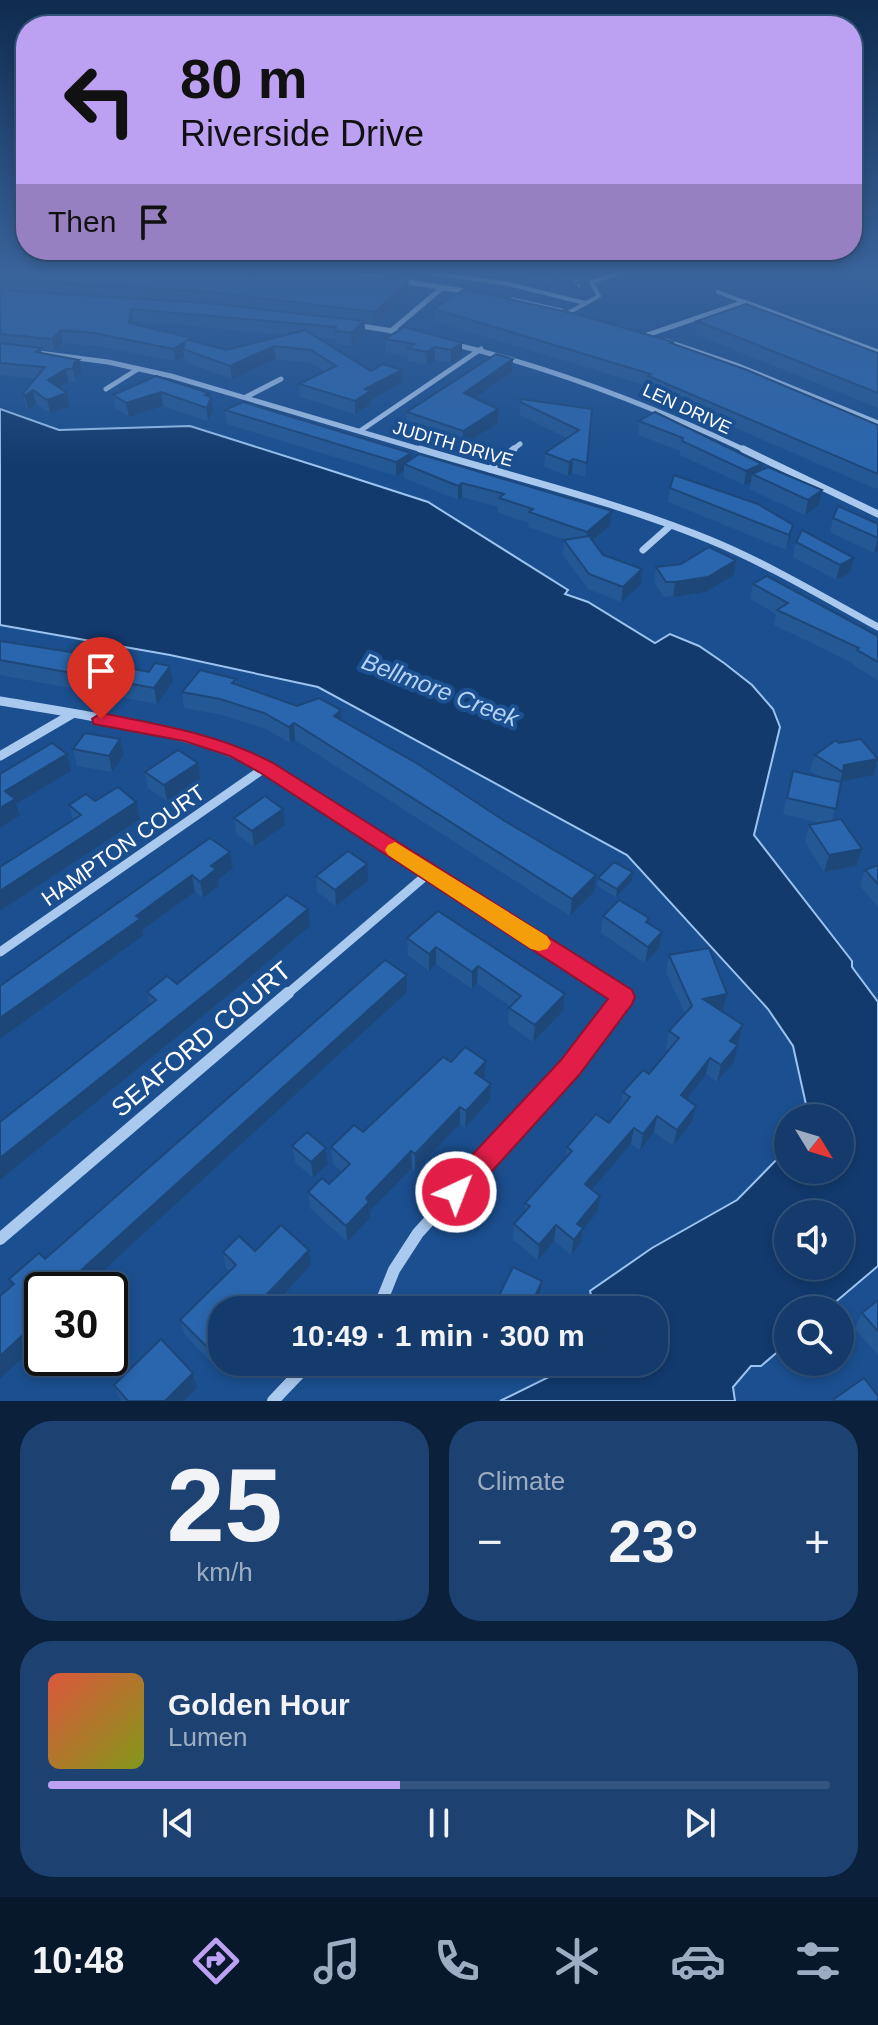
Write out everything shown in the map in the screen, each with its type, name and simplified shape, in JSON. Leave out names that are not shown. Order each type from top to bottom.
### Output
[{"type":"street","points":[[654,337],[736,365],[878,423]]},
{"type":"street","points":[[839,337],[878,352]]},
{"type":"street","name":"LEN DRIVE","points":[[451,343],[554,370],[641,402],[878,514]]},
{"type":"street","points":[[360,431],[481,349]]},
{"type":"street","name":"JUDITH DRIVE","points":[[24,351],[139,368],[619,508],[754,560],[878,627]]},
{"type":"street","points":[[106,389],[139,368]]},
{"type":"street","points":[[246,397],[281,379]]},
{"type":"street","points":[[490,469],[520,444]]},
{"type":"street","points":[[643,550],[670,526]]},
{"type":"street","points":[[0,701],[187,735],[237,752],[266,767],[624,997],[570,1067],[418,1233],[394,1270],[384,1296]]},
{"type":"street","points":[[0,756],[72,714]]},
{"type":"street","name":"HAMPTON COURT","points":[[0,952],[266,767]]},
{"type":"street","name":"SEAFORD COURT","points":[[0,1239],[430,872]]},
{"type":"street","points":[[273,1401],[297,1376]]},
{"type":"water","name":"Bellmore Creek","points":[[0,409],[59,430],[190,426],[428,502],[568,590],[565,594],[588,602],[655,643],[670,634],[699,646],[752,685],[773,709],[780,727],[754,835],[852,961],[852,967],[878,1002],[878,1266],[843,1296],[774,1296],[774,1355],[761,1366],[751,1366],[733,1387],[735,1401],[500,1401],[551,1376],[668,1376],[668,1296],[591,1296],[590,1291],[652,1248],[737,1200],[774,1162],[774,1184],[854,1184],[854,1104],[806,1104],[793,1046],[768,1009],[627,855],[318,687],[170,655],[0,625]]},
{"type":"building","points":[[116,337],[189,337],[192,338],[188,340],[226,350],[276,337],[317,337],[371,371],[383,364],[402,370],[365,389],[370,391],[355,401],[299,384],[336,366],[311,350],[274,346],[230,366],[183,349],[185,342],[173,349]]},
{"type":"building","points":[[442,337],[462,343],[451,350],[435,347],[426,352],[408,348],[415,344],[385,339]]},
{"type":"building","points":[[529,337],[657,337],[747,370],[878,425],[878,474],[648,376],[651,374]]},
{"type":"building","points":[[738,337],[836,337],[878,353],[878,393]]},
{"type":"building","points":[[0,343],[41,348],[36,352],[79,360],[74,363],[73,369],[66,369],[48,380],[67,393],[47,400],[33,390],[25,396],[23,393],[45,367],[0,363]]},
{"type":"building","points":[[496,354],[513,359],[464,393],[498,409],[463,431],[407,412]]},
{"type":"building","points":[[156,376],[209,393],[205,395],[211,397],[207,408],[161,392],[126,403],[113,395]]},
{"type":"building","points":[[521,399],[592,409],[587,463],[573,459],[569,462],[545,453],[579,430],[520,402]]},
{"type":"building","points":[[243,402],[411,453],[396,462],[225,410]]},
{"type":"building","points":[[655,412],[762,464],[746,471],[682,441],[683,438],[639,421]]},
{"type":"building","points":[[419,454],[612,511],[587,532],[499,498],[504,494],[462,483],[458,486],[404,464]]},
{"type":"building","points":[[768,467],[822,490],[808,500],[752,474]]},
{"type":"building","points":[[674,475],[758,504],[793,525],[789,535],[670,488]]},
{"type":"building","points":[[838,506],[878,524],[878,538],[833,518]]},
{"type":"building","points":[[802,530],[854,558],[840,565],[796,542]]},
{"type":"building","points":[[589,536],[603,555],[642,569],[623,587],[589,574],[564,540]]},
{"type":"building","points":[[709,547],[736,560],[708,577],[675,582],[666,582],[656,567],[681,564]]},
{"type":"building","points":[[767,576],[878,636],[878,662],[857,650],[859,648],[777,610],[788,603],[753,584]]},
{"type":"building","points":[[0,641],[83,654],[80,659],[149,672],[155,663],[170,666],[154,688],[0,660]]},
{"type":"building","points":[[200,670],[236,679],[232,683],[297,706],[319,698],[341,710],[334,716],[418,764],[503,820],[596,875],[572,899],[294,723],[289,727],[264,713],[220,699],[182,692]]},
{"type":"building","points":[[85,733],[120,739],[109,756],[73,749]]},
{"type":"building","points":[[861,739],[878,759],[844,765],[843,772],[815,755],[836,740],[839,743]]},
{"type":"building","points":[[52,743],[67,754],[5,791],[15,799],[0,808],[0,774]]},
{"type":"building","points":[[178,750],[198,763],[164,785],[145,772]]},
{"type":"building","points":[[793,771],[841,782],[836,809],[787,798]]},
{"type":"building","points":[[118,787],[136,802],[0,891],[0,867],[81,815],[69,805],[86,794],[95,801]]},
{"type":"building","points":[[265,796],[283,809],[252,831],[234,818]]},
{"type":"building","points":[[841,819],[862,849],[829,855],[809,825]]},
{"type":"building","points":[[210,838],[230,852],[211,866],[216,869],[200,882],[192,875],[136,916],[140,919],[0,1018],[0,986]]},
{"type":"building","points":[[348,851],[367,864],[335,890],[316,876]]},
{"type":"building","points":[[614,862],[633,872],[617,889],[598,878]]},
{"type":"building","points":[[878,865],[878,884],[865,870]]},
{"type":"building","points":[[287,895],[308,909],[0,1158],[0,1122],[156,1000],[147,992],[167,976],[177,984]]},
{"type":"building","points":[[619,900],[649,918],[646,922],[662,932],[648,947],[603,916]]},
{"type":"building","points":[[438,911],[565,994],[535,1025],[509,1008],[521,996],[478,966],[472,972],[436,947],[429,954],[407,938]]},
{"type":"building","points":[[709,948],[727,994],[703,999],[743,1025],[730,1041],[738,1045],[721,1065],[710,1058],[681,1095],[696,1106],[677,1130],[657,1116],[643,1134],[634,1128],[585,1184],[600,1196],[577,1224],[583,1228],[574,1240],[556,1225],[539,1245],[514,1224],[530,1206],[525,1203],[572,1151],[567,1147],[596,1114],[609,1123],[630,1097],[623,1092],[643,1070],[649,1074],[679,1038],[669,1031],[692,1006],[669,955]]},
{"type":"building","points":[[385,960],[407,975],[79,1272],[24,1272],[24,1334],[0,1356],[0,1296],[14,1284],[9,1279],[39,1253],[45,1259]]},
{"type":"building","points":[[465,1047],[486,1061],[475,1073],[491,1084],[466,1111],[460,1107],[415,1154],[411,1151],[366,1198],[369,1202],[346,1226],[308,1192],[322,1178],[329,1184],[350,1164],[331,1147],[354,1125],[363,1132],[443,1057],[451,1062]]},
{"type":"building","points":[[307,1132],[326,1148],[311,1162],[292,1146]]},
{"type":"building","points":[[281,1225],[309,1250],[265,1296],[208,1296],[208,1348],[180,1320],[236,1265],[223,1252],[239,1236],[255,1251]]},
{"type":"building","points":[[513,1267],[542,1281],[535,1296],[499,1296]]},
{"type":"building","points":[[878,1300],[878,1331],[862,1313]]},
{"type":"building","points":[[161,1339],[193,1373],[165,1401],[128,1401],[114,1385],[123,1376],[128,1376],[128,1371]]},
{"type":"building","points":[[864,1378],[878,1396],[878,1401],[835,1401],[834,1399]]},
{"type":"slow traffic","points":[[395,850],[539,943]]},
{"type":"route","points":[[101,719],[187,735],[237,752],[266,767],[624,997],[570,1067],[456,1192]]}]
